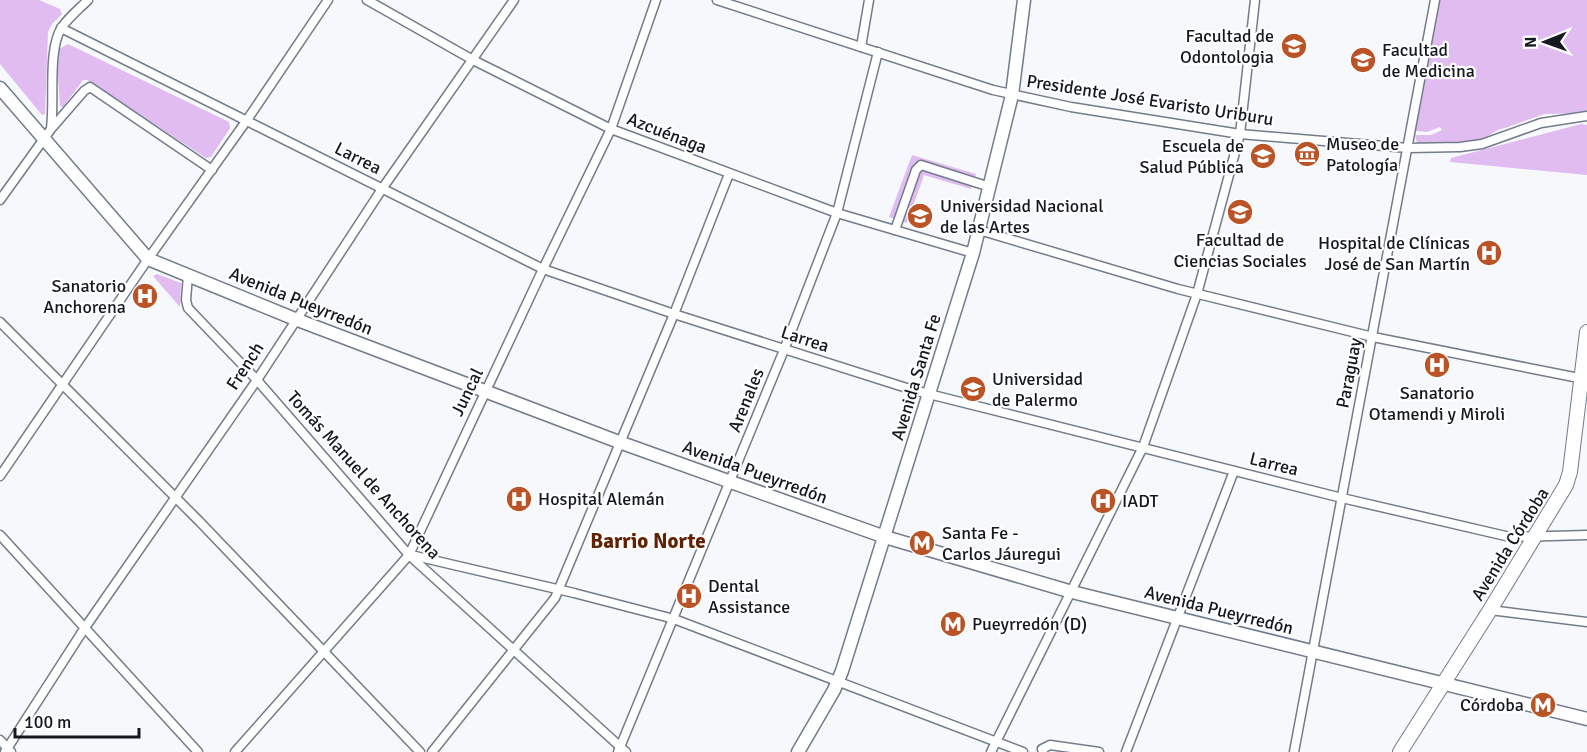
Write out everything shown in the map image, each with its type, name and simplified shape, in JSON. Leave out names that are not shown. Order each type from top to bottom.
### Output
[{"type":"main road","name":"Avenida Santa Fe","points":[[798,752],[838,682],[974,254],[1012,95],[1024,0]]},
{"type":"main road","name":"Avenida Pueyrredón","points":[[0,88],[48,134],[148,259],[295,319],[619,442],[885,537],[1072,592],[1587,719]]},
{"type":"main road","name":"Avenida Córdoba","points":[[1400,752],[1561,496],[1569,478],[1584,379],[1587,332]]},
{"type":"street","points":[[48,134],[54,114],[55,42],[61,28],[88,0]]},
{"type":"street","points":[[0,476],[328,0]]},
{"type":"street","name":"Azcuénaga","points":[[368,0],[473,60],[611,129],[837,213],[974,254]]},
{"type":"street","name":"French","points":[[8,751],[84,629],[174,496],[257,380],[382,189],[514,0]]},
{"type":"street","name":"Juncal","points":[[235,752],[409,555],[611,129],[656,0]]},
{"type":"street","name":"Presidente José Evaristo Uriburu","points":[[717,0],[1012,95],[1071,107],[1240,134],[1408,148],[1472,146],[1541,123],[1587,116]]},
{"type":"street","points":[[861,47],[869,0]]},
{"type":"street","points":[[991,752],[1143,447],[1197,294],[1240,134],[1256,0]]},
{"type":"street","name":"Paraguay","points":[[1294,752],[1435,0]]},
{"type":"street","name":"Larrea","points":[[61,28],[543,269],[674,314],[929,394],[1342,498],[1510,537],[1587,535]]},
{"type":"street","name":"Arenales","points":[[621,750],[784,350],[837,213],[878,52]]},
{"type":"street","points":[[0,200],[48,134],[84,91],[90,87],[212,170]]},
{"type":"street","points":[[895,230],[916,170],[921,165],[990,187]]},
{"type":"street","points":[[432,752],[560,590],[729,174]]},
{"type":"street","points":[[979,230],[1197,294],[1372,337],[1584,379]]},
{"type":"street","name":"Tomás Manuel de Anchorena","points":[[188,275],[186,300],[188,308],[257,380],[409,555],[621,750]]},
{"type":"street","points":[[0,322],[174,496],[420,752]]},
{"type":"street","points":[[1125,752],[1234,471]]},
{"type":"street","points":[[0,535],[198,752]]},
{"type":"street","points":[[409,555],[451,563],[674,619],[1023,752]]},
{"type":"street","points":[[438,581],[438,570],[444,564],[451,563]]},
{"type":"street","points":[[1490,610],[1587,622]]},
{"type":"street","points":[[0,740],[8,751]]},
{"type":"street","points":[[1043,752],[1042,749],[1050,745],[1099,752]]},
{"type":"shaded area","points":[[0,0],[39,0],[60,9],[62,14],[48,32],[45,114],[42,115],[0,64]]},
{"type":"shaded area","points":[[1439,0],[1587,0],[1587,113],[1544,114],[1483,138],[1457,143],[1417,143],[1415,135],[1431,135],[1442,130],[1440,127],[1427,132],[1415,131]]},
{"type":"shaded area","points":[[68,44],[229,122],[230,128],[211,157],[206,158],[87,80],[83,80],[63,107],[60,106],[57,61],[59,49]]},
{"type":"shaded area","points":[[1581,124],[1587,125],[1587,175],[1450,162],[1451,158]]},
{"type":"shaded area","points":[[912,155],[976,174],[971,189],[924,175],[907,223],[889,217]]},
{"type":"shaded area","points":[[157,274],[181,283],[180,307],[153,276]]},
{"type":"place","name":"Facultad de Odontologia","points":[[1294,46]]},
{"type":"place","name":"Facultad de Medicina","points":[[1363,60]]},
{"type":"place","name":"Museo de Patología","points":[[1307,154]]},
{"type":"place","name":"Escuela de Salud Pública","points":[[1263,156]]},
{"type":"place","name":"Facultad de Ciencias Sociales","points":[[1240,212]]},
{"type":"place","name":"Universidad Nacional de las Artes","points":[[920,216]]},
{"type":"place","name":"Hospital de Clínicas José de San Martín","points":[[1489,253]]},
{"type":"place","name":"Sanatorio Anchorena","points":[[145,296]]},
{"type":"place","name":"Sanatorio Otamendi y Miroli","points":[[1437,365]]},
{"type":"place","name":"Universidad de Palermo","points":[[973,389]]},
{"type":"place","name":"Hospital Alemán","points":[[519,499]]},
{"type":"place","name":"IADT","points":[[1103,501]]},
{"type":"place","name":"Santa Fe - Carlos Jáuregui","points":[[922,543]]},
{"type":"place","name":"Dental Assistance","points":[[689,596]]},
{"type":"place","name":"Pueyrredón (D)","points":[[953,624]]},
{"type":"place","name":"Córdoba","points":[[1543,705]]},
{"type":"district","name":"Barrio Norte","points":[[648,541]]}]
